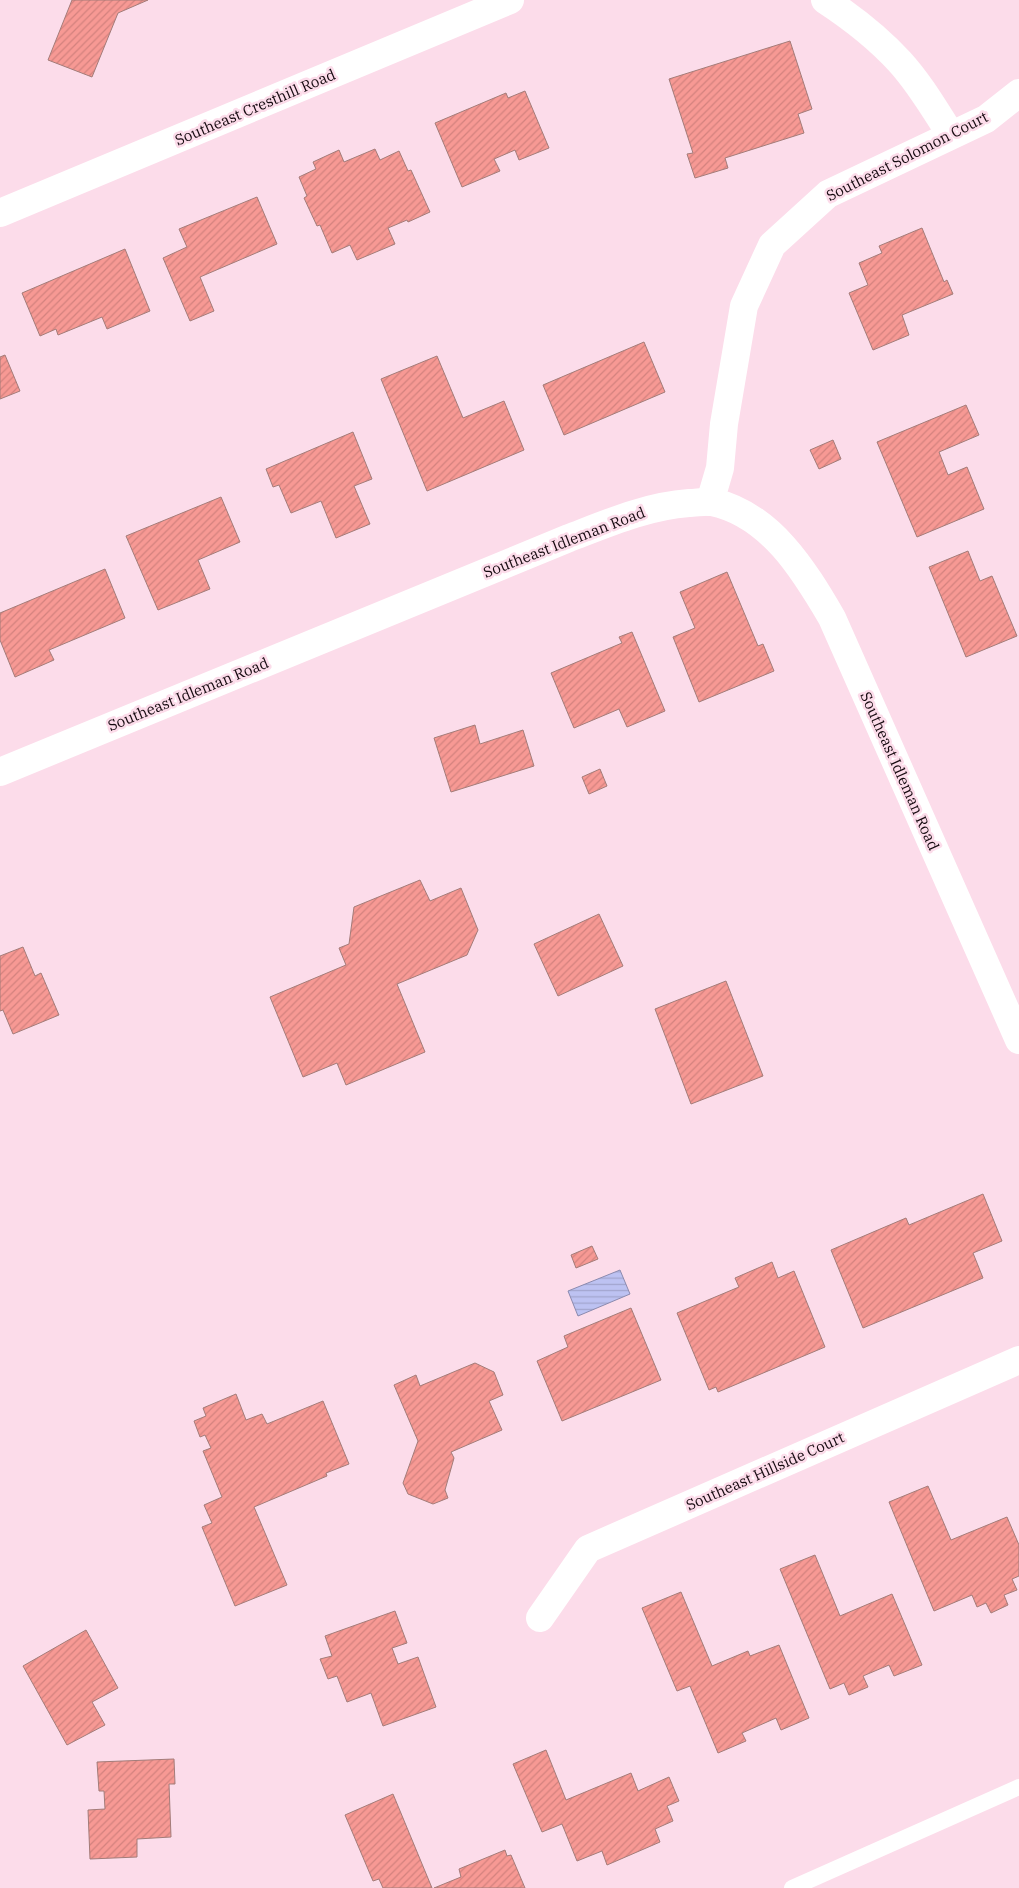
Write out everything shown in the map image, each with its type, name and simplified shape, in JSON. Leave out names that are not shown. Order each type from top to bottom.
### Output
[{"type":"street","name":"Southeast Cresthill Road","points":[[0,213],[510,0]]},
{"type":"street","points":[[825,0],[871,34],[900,62],[926,96],[951,135]]},
{"type":"street","name":"Southeast Solomon Court","points":[[710,502],[720,468],[724,424],[744,306],[772,245],[828,194],[986,119],[1019,93]]},
{"type":"street","name":"Southeast Idleman Road","points":[[0,772],[618,520],[672,504],[710,502],[737,510],[766,530],[784,546],[807,574],[832,618],[1019,1040]]},
{"type":"street","name":"Southeast Hillside Court","points":[[540,1618],[588,1549],[1019,1360]]},
{"type":"lane","points":[[792,1888],[1019,1786]]},
{"type":"water","points":[[620,1270],[630,1294],[578,1316],[568,1291]]},
{"type":"building","points":[[72,0],[148,0],[118,13],[92,77],[48,60]]},
{"type":"building","points":[[790,41],[812,109],[798,114],[804,133],[725,158],[728,168],[695,178],[687,154],[693,153],[669,79]]},
{"type":"building","points":[[525,91],[549,148],[519,160],[515,150],[494,159],[500,171],[462,187],[435,123],[506,93],[508,98]]},
{"type":"building","points":[[375,149],[380,160],[399,151],[408,171],[411,170],[430,212],[408,222],[407,220],[388,228],[395,244],[357,260],[350,245],[332,253],[320,225],[317,226],[304,198],[307,196],[299,177],[316,169],[313,162],[339,150],[344,162]]},
{"type":"building","points":[[257,197],[277,244],[200,277],[214,311],[190,321],[163,258],[187,247],[179,229]]},
{"type":"building","points":[[922,228],[944,282],[947,280],[953,294],[902,315],[909,335],[873,350],[849,293],[868,285],[859,263],[882,253],[879,246]]},
{"type":"building","points":[[125,249],[150,311],[107,329],[102,317],[58,335],[56,329],[40,336],[22,293]]},
{"type":"building","points":[[644,342],[665,392],[564,435],[543,385]]},
{"type":"building","points":[[5,355],[20,391],[0,399],[0,357]]},
{"type":"building","points":[[437,356],[463,418],[504,401],[524,450],[427,491],[381,379]]},
{"type":"building","points":[[966,405],[979,435],[939,452],[948,475],[967,467],[984,509],[917,537],[877,442]]},
{"type":"building","points":[[353,432],[372,479],[354,486],[370,524],[336,538],[321,501],[291,513],[279,485],[273,487],[266,469]]},
{"type":"building","points":[[833,440],[841,459],[819,469],[810,450]]},
{"type":"building","points":[[221,497],[240,542],[198,560],[210,589],[158,610],[126,536]]},
{"type":"building","points":[[968,551],[980,581],[992,576],[1017,636],[966,657],[929,567]]},
{"type":"building","points":[[105,569],[125,618],[49,650],[54,660],[15,677],[0,640],[0,613]]},
{"type":"building","points":[[727,572],[758,646],[763,644],[774,671],[699,702],[673,637],[695,628],[680,592]]},
{"type":"building","points":[[632,632],[665,711],[627,727],[619,709],[574,728],[551,673],[622,643],[619,637]]},
{"type":"building","points":[[475,725],[480,744],[523,730],[534,766],[451,792],[434,738]]},
{"type":"building","points":[[600,769],[607,786],[589,794],[582,777]]},
{"type":"building","points":[[420,880],[430,901],[461,888],[478,930],[467,955],[397,984],[425,1052],[346,1085],[337,1063],[303,1077],[270,997],[346,965],[339,948],[349,944],[354,907]]},
{"type":"building","points":[[599,914],[623,966],[558,996],[534,944]]},
{"type":"building","points":[[23,947],[35,976],[41,973],[59,1015],[13,1034],[3,1010],[0,1011],[0,956]]},
{"type":"building","points":[[726,981],[763,1076],[691,1104],[655,1009]]},
{"type":"building","points":[[983,1194],[1002,1241],[973,1253],[983,1278],[863,1328],[831,1250],[906,1218],[909,1225]]},
{"type":"building","points":[[592,1246],[598,1259],[576,1268],[571,1255]]},
{"type":"building","points":[[772,1262],[778,1278],[794,1271],[825,1347],[718,1392],[716,1387],[709,1390],[677,1313],[739,1287],[735,1278]]},
{"type":"building","points":[[631,1308],[661,1380],[562,1421],[537,1361],[568,1347],[564,1336]]},
{"type":"building","points":[[475,1363],[494,1372],[503,1395],[489,1401],[502,1430],[451,1452],[454,1458],[445,1490],[448,1498],[433,1504],[408,1494],[403,1483],[418,1441],[394,1385],[416,1375],[420,1386]]},
{"type":"building","points":[[236,1394],[246,1420],[262,1414],[267,1424],[323,1401],[349,1464],[326,1473],[327,1476],[254,1507],[287,1585],[235,1606],[202,1527],[212,1523],[204,1505],[222,1497],[203,1451],[211,1448],[205,1435],[200,1437],[194,1421],[206,1416],[203,1408]]},
{"type":"building","points":[[928,1486],[951,1540],[1007,1517],[1019,1545],[1019,1576],[1012,1579],[1017,1590],[1004,1595],[1008,1605],[991,1613],[986,1603],[977,1607],[972,1595],[934,1611],[889,1502]]},
{"type":"building","points":[[815,1555],[840,1616],[892,1594],[922,1665],[894,1676],[889,1665],[863,1676],[868,1687],[849,1695],[844,1683],[830,1689],[780,1569]]},
{"type":"building","points":[[681,1592],[712,1666],[748,1651],[750,1656],[779,1645],[809,1718],[781,1730],[776,1718],[742,1733],[746,1741],[718,1753],[690,1686],[677,1691],[642,1608]]},
{"type":"building","points":[[395,1611],[407,1643],[392,1648],[398,1664],[418,1657],[436,1707],[383,1726],[371,1693],[347,1702],[337,1676],[328,1679],[320,1659],[332,1656],[325,1636]]},
{"type":"building","points":[[86,1630],[118,1688],[92,1702],[105,1725],[67,1745],[23,1666]]},
{"type":"building","points":[[546,1750],[566,1800],[631,1773],[638,1791],[669,1777],[679,1801],[667,1806],[673,1821],[655,1829],[660,1842],[607,1865],[602,1851],[577,1861],[562,1824],[542,1832],[513,1764]]},
{"type":"building","points":[[174,1759],[175,1784],[169,1784],[171,1837],[137,1839],[137,1857],[90,1859],[88,1810],[105,1809],[104,1791],[99,1791],[97,1762]]},
{"type":"building","points":[[393,1794],[432,1888],[383,1888],[379,1879],[373,1881],[345,1815]]},
{"type":"building","points":[[505,1850],[507,1856],[511,1855],[525,1888],[434,1888],[461,1877],[459,1869]]}]
